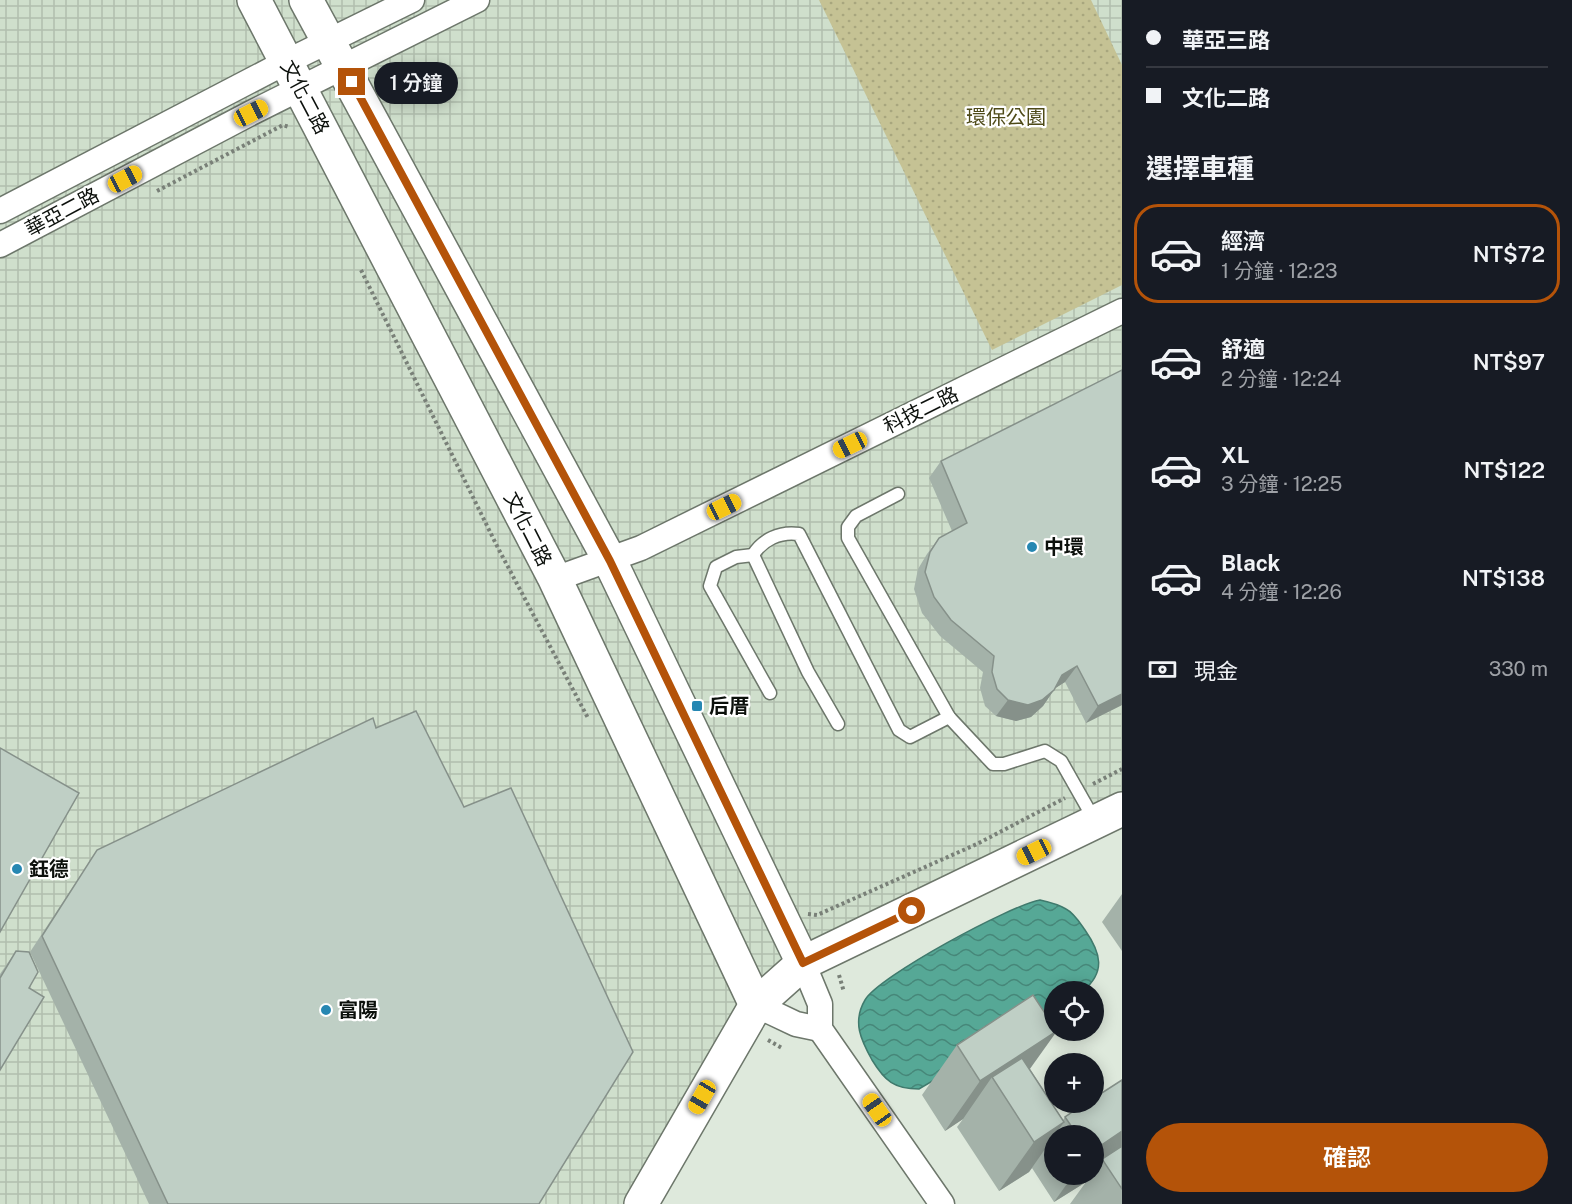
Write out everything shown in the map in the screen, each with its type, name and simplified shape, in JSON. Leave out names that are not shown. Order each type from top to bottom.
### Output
[{"type":"street","name":"文化二路","points":[[254,0],[555,579],[756,1005]]},
{"type":"street","points":[[306,0],[610,561],[803,963],[820,1004],[820,1029],[942,1204]]},
{"type":"street","name":"華亞二路","points":[[337,54],[412,0]]},
{"type":"street","name":"華亞二路","points":[[0,211],[337,54],[477,0]]},
{"type":"street","name":"華亞二路","points":[[0,244],[294,75]]},
{"type":"street","name":"科技二路","points":[[555,579],[610,561],[1122,311]]},
{"type":"street","points":[[641,1204],[756,1005],[803,963],[1109,816]]},
{"type":"street","points":[[756,1005],[796,1024],[820,1029]]},
{"type":"lane","points":[[897,494],[856,516],[848,527],[848,538],[949,717],[993,764],[1004,764],[1045,750],[1061,761],[1109,816]]},
{"type":"lane","points":[[753,555],[760,543],[788,532],[799,534],[899,730],[909,736],[949,717]]},
{"type":"lane","points":[[753,555],[736,557],[716,567],[710,586],[770,693]]},
{"type":"lane","points":[[753,555],[808,672],[838,724]]},
{"type":"path","points":[[155,192],[283,125],[292,131]]},
{"type":"path","points":[[355,259],[492,537],[593,728]]},
{"type":"shaded area","points":[[0,0],[1122,0],[1122,827],[763,1002],[652,1204],[0,1204]]},
{"type":"green space","name":"環保公園","points":[[819,0],[1091,0],[1122,65],[1122,285],[992,350]]},
{"type":"water","points":[[1040,900],[1057,904],[1077,918],[1095,947],[1099,962],[1092,981],[1044,981],[1044,1015],[919,1089],[910,1089],[891,1082],[881,1073],[864,1045],[859,1016],[865,1000],[875,989],[919,959],[1002,914]]},
{"type":"building","name":"中環","points":[[1122,370],[1122,694],[1098,706],[1077,666],[1062,675],[1054,690],[1042,700],[1028,705],[1008,700],[997,689],[992,672],[994,656],[951,620],[934,597],[925,572],[930,552],[939,538],[967,523],[941,461]]},
{"type":"building","name":"富陽","points":[[416,711],[464,807],[511,788],[633,1052],[539,1204],[168,1204],[42,936],[97,850],[373,718],[376,728]]},
{"type":"building","name":"鈺德","points":[[0,748],[79,793],[0,932]]},
{"type":"building","points":[[16,951],[29,952],[38,972],[29,988],[44,997],[0,1070],[0,978]]},
{"type":"building","points":[[1033,995],[1044,1012],[1044,1039],[980,1081],[957,1045]]},
{"type":"building","points":[[1022,1058],[1044,1092],[1044,1113],[1058,1113],[1064,1122],[1060,1125],[1044,1125],[1044,1135],[1034,1142],[992,1077]]},
{"type":"building","points":[[1122,1080],[1122,1131],[1104,1143],[1104,1125],[1070,1125],[1065,1117],[1071,1113],[1104,1113],[1104,1092]]},
{"type":"building","points":[[1122,1146],[1122,1189],[1104,1162],[1104,1158]]},
{"type":"place","name":"中環","points":[[1032,547]]},
{"type":"place","name":"后厝","points":[[697,706]]},
{"type":"place","name":"鈺德","points":[[17,869]]},
{"type":"place","name":"富陽","points":[[326,1010]]},
{"type":"route","points":[[352,82],[610,561],[803,963],[912,911]]}]
